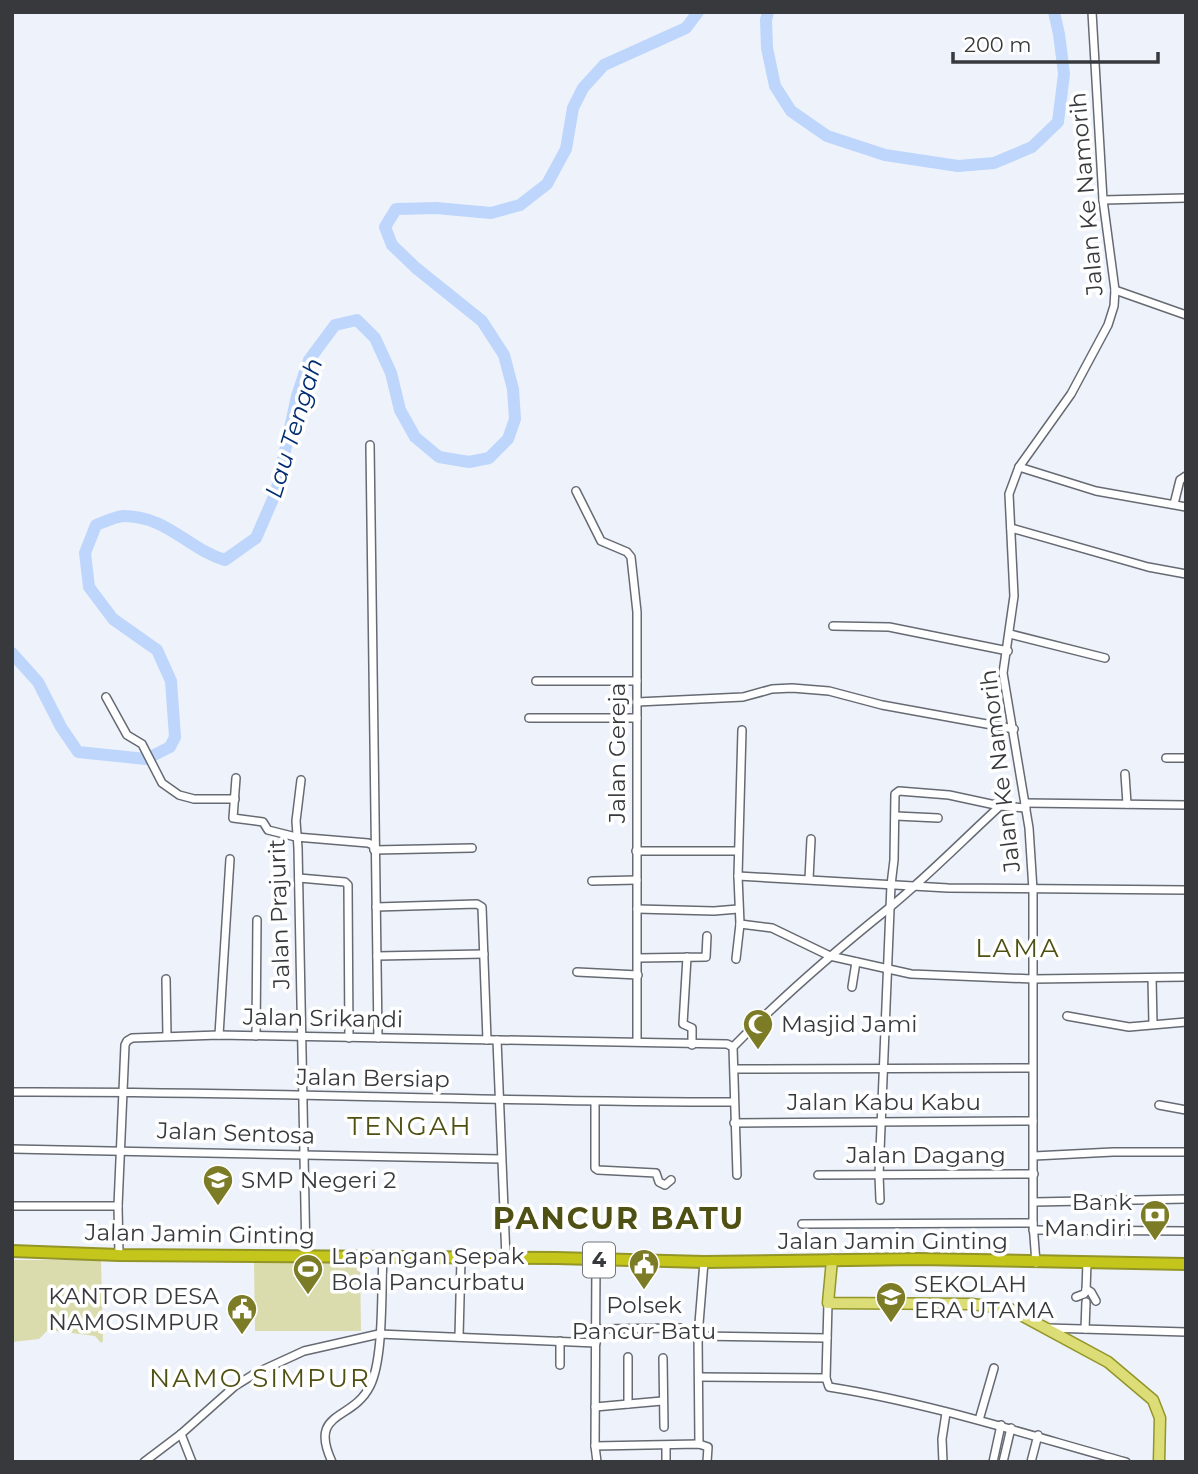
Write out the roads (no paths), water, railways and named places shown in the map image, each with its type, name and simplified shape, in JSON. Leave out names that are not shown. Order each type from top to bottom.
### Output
[{"type":"highway","name":"Jalan Jamin Ginting","points":[[12,1251],[119,1255],[596,1261],[918,1259],[1186,1264]]},
{"type":"main road","points":[[832,1260],[828,1303],[972,1304],[1003,1307],[1118,1368],[1153,1400],[1160,1418],[1159,1462]]},
{"type":"street","name":"Jalan Ke Namorih","points":[[1036,1263],[1033,1227],[1033,890],[1026,805],[1020,783],[1014,729],[1003,673],[1014,596],[1009,494],[1018,467],[1071,394],[1112,316],[1115,290],[1103,200],[1092,12]]},
{"type":"street","points":[[1103,200],[1186,198]]},
{"type":"street","points":[[1115,290],[1186,315]]},
{"type":"street","points":[[370,445],[378,1038]]},
{"type":"street","points":[[1018,467],[1096,491],[1186,507]]},
{"type":"street","points":[[1174,504],[1180,480],[1186,476]]},
{"type":"street","name":"Jalan Gereja","points":[[576,491],[601,541],[631,557],[637,612],[637,1041]]},
{"type":"street","points":[[1012,528],[1148,567],[1186,574]]},
{"type":"street","points":[[833,626],[889,627],[1008,651]]},
{"type":"street","points":[[1010,634],[1105,658]]},
{"type":"street","points":[[536,681],[637,681]]},
{"type":"street","points":[[637,702],[689,701],[792,688],[829,691],[882,705],[1014,729]]},
{"type":"street","points":[[106,697],[127,735],[142,744],[162,783],[188,798],[235,799]]},
{"type":"street","points":[[529,718],[637,718]]},
{"type":"street","points":[[736,959],[740,924],[737,876],[742,730]]},
{"type":"street","points":[[1166,758],[1186,758]]},
{"type":"street","points":[[1125,774],[1127,804]]},
{"type":"street","points":[[236,778],[233,818],[263,822],[268,830],[296,837],[368,843],[373,845],[374,850]]},
{"type":"street","name":"Jalan Prajurit","points":[[301,780],[296,837],[306,1257]]},
{"type":"street","points":[[880,1200],[895,796],[899,791],[949,795],[1000,806],[1186,805]]},
{"type":"street","points":[[737,1175],[733,1047],[780,999],[890,907],[1000,806]]},
{"type":"street","points":[[896,816],[938,818]]},
{"type":"street","points":[[808,879],[811,839]]},
{"type":"street","points":[[374,850],[472,848]]},
{"type":"street","points":[[636,851],[738,851]]},
{"type":"street","points":[[219,1035],[230,859]]},
{"type":"street","points":[[737,876],[1033,890],[1186,890]]},
{"type":"street","points":[[299,878],[332,879],[348,885],[349,1038]]},
{"type":"street","points":[[592,881],[637,880]]},
{"type":"street","points":[[376,907],[477,904],[482,907],[487,1040]]},
{"type":"street","points":[[637,909],[738,909]]},
{"type":"street","points":[[256,1036],[257,920]]},
{"type":"street","points":[[740,924],[772,928],[830,956],[922,976],[1033,979],[1186,977]]},
{"type":"street","points":[[638,958],[706,957],[707,936]]},
{"type":"street","points":[[377,956],[484,954]]},
{"type":"street","points":[[687,957],[683,1024],[692,1028],[692,1045]]},
{"type":"street","points":[[852,987],[856,962]]},
{"type":"street","points":[[577,972],[638,975]]},
{"type":"street","points":[[1152,978],[1153,1024]]},
{"type":"street","points":[[166,979],[167,1036]]},
{"type":"street","points":[[1067,1016],[1129,1027],[1186,1022]]},
{"type":"street","name":"Jalan Srikandi","points":[[119,1255],[118,1206],[127,1041],[138,1037],[219,1035],[637,1041],[692,1045],[727,1044],[733,1047]]},
{"type":"street","points":[[497,1040],[506,1258]]},
{"type":"street","points":[[735,1069],[1032,1068]]},
{"type":"street","name":"Jalan Bersiap","points":[[12,1092],[734,1102]]},
{"type":"street","points":[[595,1102],[595,1168],[656,1173],[659,1182],[665,1185],[671,1180]]},
{"type":"street","points":[[1159,1105],[1186,1110]]},
{"type":"street","name":"Jalan Kabu Kabu","points":[[734,1123],[1033,1121]]},
{"type":"street","name":"Jalan Sentosa","points":[[12,1149],[122,1149],[501,1159]]},
{"type":"street","points":[[1034,1156],[1186,1152]]},
{"type":"street","name":"Jalan Dagang","points":[[818,1175],[1034,1174]]},
{"type":"street","points":[[1034,1202],[1186,1199]]},
{"type":"street","points":[[12,1206],[118,1206]]},
{"type":"street","points":[[802,1224],[1186,1231]]},
{"type":"street","points":[[332,1462],[324,1442],[326,1431],[338,1415],[364,1398],[378,1366],[383,1257]]},
{"type":"street","points":[[458,1337],[461,1259]]},
{"type":"street","points":[[596,1261],[597,1462]]},
{"type":"street","points":[[699,1444],[698,1336],[704,1262]]},
{"type":"street","points":[[1076,1297],[1084,1294],[1086,1289],[1087,1262]]},
{"type":"street","points":[[1086,1289],[1096,1301]]},
{"type":"street","points":[[1085,1329],[1086,1302]]},
{"type":"street","points":[[828,1303],[826,1378],[829,1387],[865,1392],[1001,1425],[1124,1461]]},
{"type":"street","points":[[597,1329],[680,1328]]},
{"type":"street","points":[[1046,1328],[1186,1332]]},
{"type":"street","points":[[144,1462],[181,1434],[227,1392],[256,1373],[304,1352],[379,1334],[596,1343]]},
{"type":"street","points":[[698,1336],[827,1338]]},
{"type":"street","points":[[560,1341],[560,1364]]},
{"type":"street","points":[[628,1357],[628,1404]]},
{"type":"street","points":[[663,1358],[664,1427]]},
{"type":"street","points":[[979,1420],[994,1368]]},
{"type":"street","points":[[699,1377],[826,1378]]},
{"type":"street","points":[[595,1407],[662,1401]]},
{"type":"street","points":[[943,1462],[942,1440],[946,1413]]},
{"type":"street","points":[[993,1462],[1001,1425]]},
{"type":"street","points":[[1003,1462],[1012,1428]]},
{"type":"street","points":[[181,1434],[192,1462]]},
{"type":"street","points":[[1031,1462],[1038,1435]]},
{"type":"street","points":[[595,1446],[699,1444],[707,1446],[707,1462]]},
{"type":"street","points":[[666,1446],[666,1462]]},
{"type":"waterway","name":"Lau Tengah","points":[[12,653],[38,682],[61,727],[78,752],[146,759],[170,747],[175,737],[171,681],[157,650],[113,619],[89,587],[85,553],[96,525],[123,516],[152,521],[211,555],[225,560],[256,538],[276,492],[297,396],[309,360],[335,325],[357,320],[375,338],[391,373],[400,410],[415,437],[439,457],[469,462],[489,458],[508,439],[515,419],[513,389],[504,355],[482,321],[392,245],[385,227],[396,209],[436,208],[491,213],[520,205],[547,184],[566,149],[573,108],[583,88],[604,65],[686,28],[698,12]]},
{"type":"waterway","name":"Lau Tengah","points":[[768,12],[767,48],[775,86],[791,111],[827,136],[885,155],[958,166],[994,163],[1032,147],[1058,122],[1064,74],[1054,12]]},
{"type":"place","name":"Masjid Jami","points":[[758,1051]]},
{"type":"place","name":"SMP Negeri 2","points":[[218,1207]]},
{"type":"place","name":"Bank Mandiri","points":[[1155,1242]]},
{"type":"place","name":"Polsek Pancur Batu","points":[[644,1291]]},
{"type":"place","name":"Lapangan Sepak Bola Pancurbatu","points":[[308,1296]]},
{"type":"place","name":"SEKOLAH ERA UTAMA","points":[[891,1324]]},
{"type":"place","name":"KANTOR DESA NAMOSIMPUR","points":[[242,1336]]},
{"type":"district","name":"LAMA","points":[[1018,948]]},
{"type":"district","name":"TENGAH","points":[[410,1126]]},
{"type":"district","name":"PANCUR BATU","points":[[619,1219]]},
{"type":"district","name":"NAMO SIMPUR","points":[[260,1378]]}]
